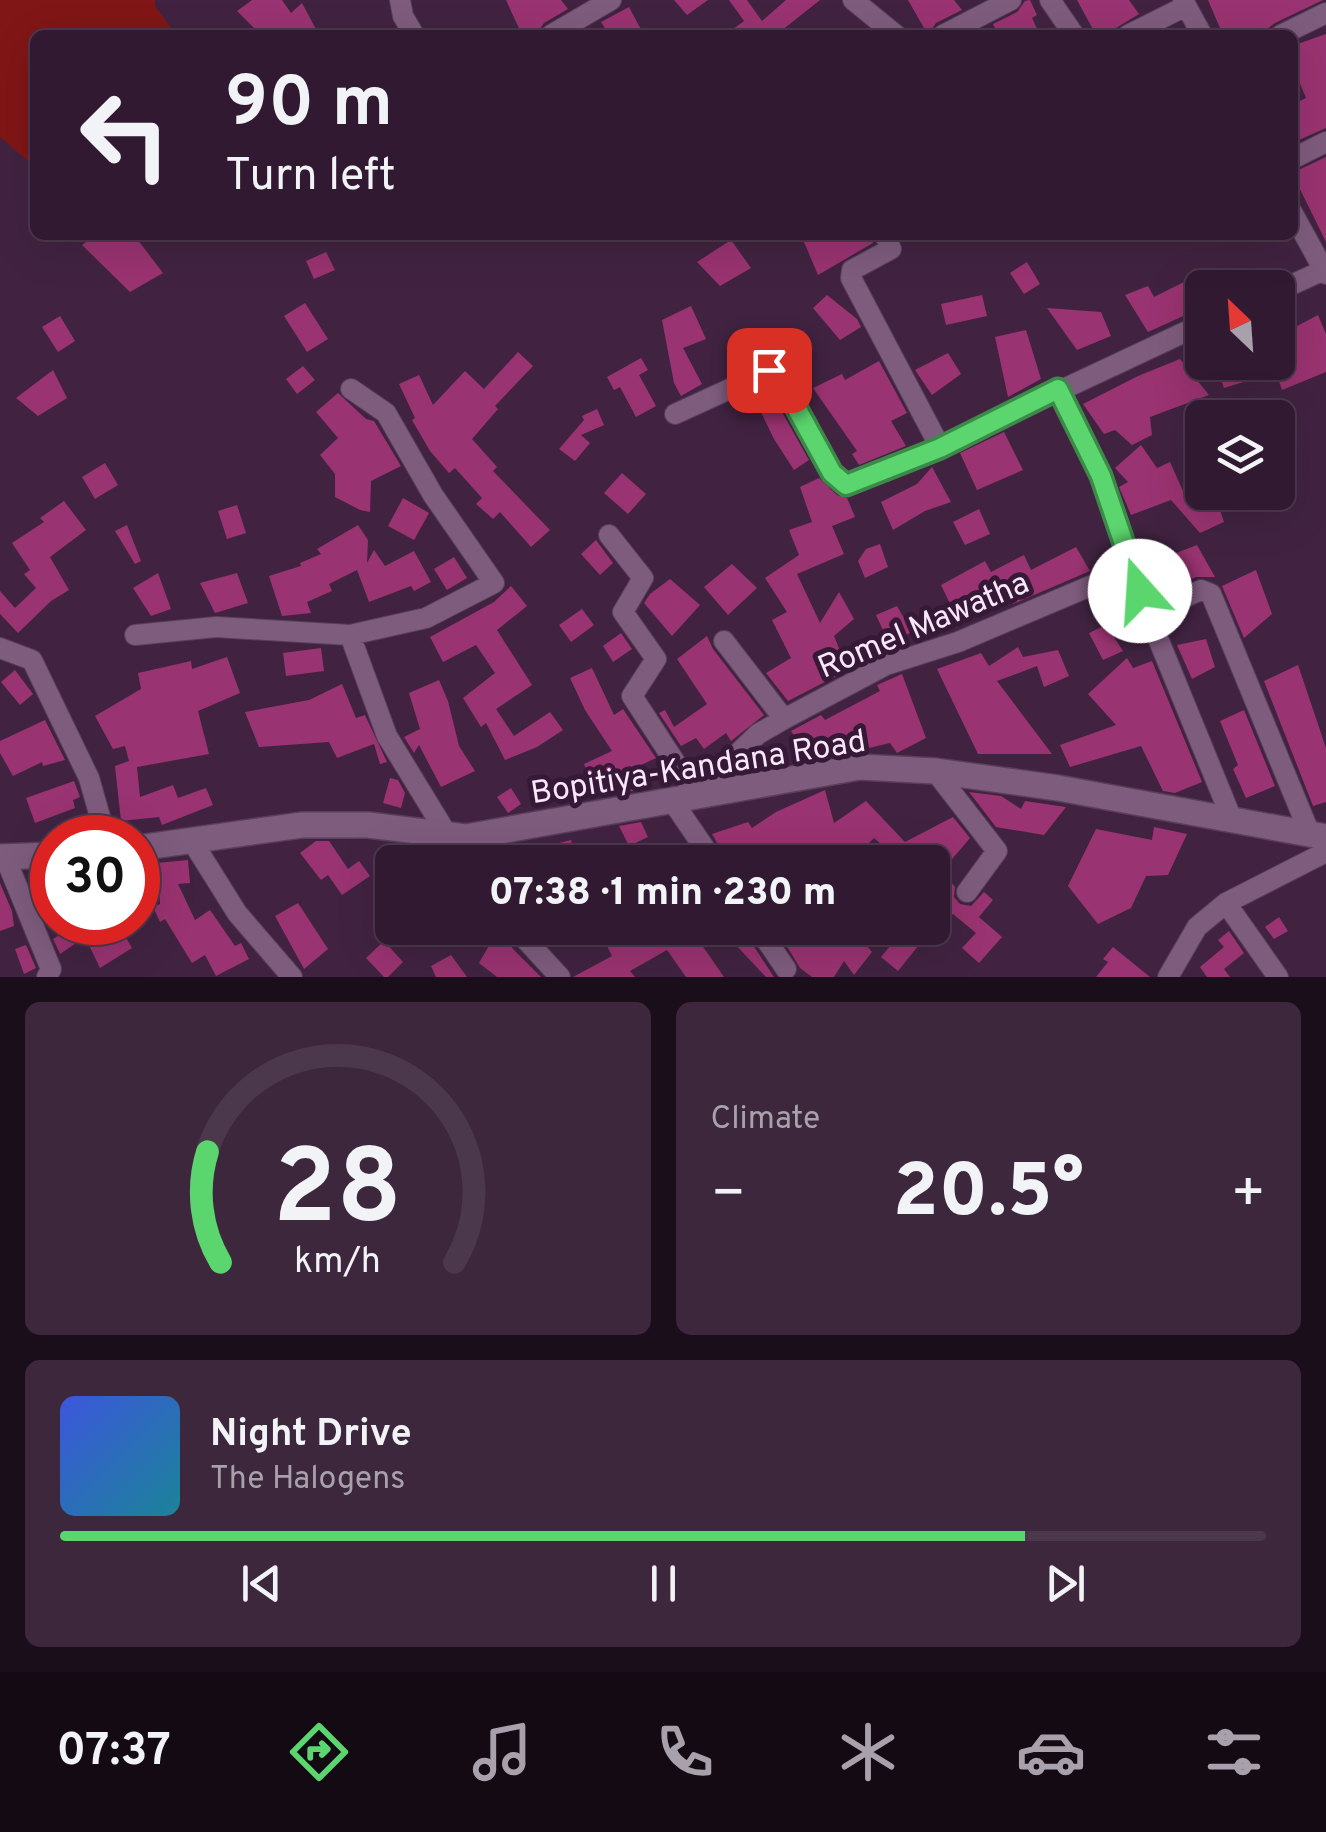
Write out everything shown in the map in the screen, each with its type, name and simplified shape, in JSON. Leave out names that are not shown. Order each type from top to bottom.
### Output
[{"type":"street","points":[[400,0],[411,30]]},
{"type":"street","points":[[560,30],[611,0]]},
{"type":"street","points":[[853,0],[890,30]]},
{"type":"street","points":[[953,30],[1012,0]]},
{"type":"street","points":[[1050,0],[1071,30]]},
{"type":"street","points":[[1291,30],[1326,12],[1322,0]]},
{"type":"street","points":[[1137,30],[1185,3],[1199,30]]},
{"type":"street","points":[[1298,156],[1326,142]]},
{"type":"street","points":[[1295,284],[1325,272],[1298,223]]},
{"type":"street","points":[[887,240],[890,249],[852,270],[851,278],[940,448]]},
{"type":"street","points":[[675,414],[769,370],[780,378],[832,473],[846,485],[940,448],[1185,332]]},
{"type":"street","points":[[135,636],[216,628],[350,634],[426,618],[494,583],[433,494],[386,413],[351,389]]},
{"type":"street","points":[[1058,389],[1101,476],[1148,614],[1233,822]]},
{"type":"street","points":[[609,534],[643,578],[622,612],[656,659],[632,696],[692,797],[708,845]]},
{"type":"street","name":"Romel Mawatha","points":[[692,797],[758,734],[886,665],[958,642],[1133,568]]},
{"type":"street","points":[[1148,614],[1201,590],[1211,594],[1321,841],[1226,903],[1197,927],[1168,977]]},
{"type":"street","points":[[350,634],[387,736],[463,845]]},
{"type":"street","points":[[724,641],[784,719]]},
{"type":"street","points":[[0,648],[32,660],[89,778],[99,815]]},
{"type":"street","name":"Bopitiya-Kandana Road","points":[[160,845],[302,824],[368,825],[457,836],[860,767],[936,771],[1058,788],[1321,841]]},
{"type":"street","points":[[936,771],[997,851],[968,892]]},
{"type":"street","points":[[192,841],[237,914],[292,977]]},
{"type":"street","points":[[30,856],[3,857],[52,969],[48,977]]},
{"type":"street","points":[[1226,903],[1278,977]]},
{"type":"street","points":[[531,945],[560,977]]},
{"type":"street","points":[[770,945],[786,968]]},
{"type":"shaded area","points":[[0,0],[155,0],[155,6],[172,30],[30,30],[30,163],[0,137]]},
{"type":"building","points":[[252,0],[282,0],[291,13],[302,3],[316,30],[256,30],[237,11]]},
{"type":"building","points":[[506,0],[561,0],[568,9],[539,30],[520,30]]},
{"type":"building","points":[[674,0],[708,0],[687,15]]},
{"type":"building","points":[[729,0],[747,0],[762,21],[786,0],[820,0],[782,30],[732,30],[744,21]]},
{"type":"building","points":[[908,0],[954,0],[962,10],[936,23],[931,30],[925,30]]},
{"type":"building","points":[[1030,0],[1037,15],[1032,18],[1038,30],[996,30],[993,24],[1017,12]]},
{"type":"building","points":[[1077,0],[1129,0],[1139,14],[1116,28],[1093,30]]},
{"type":"building","points":[[1208,0],[1323,0],[1266,30],[1221,30]]},
{"type":"building","points":[[629,7],[641,30],[606,30],[601,22]]},
{"type":"building","points":[[1326,34],[1326,128],[1298,140],[1298,102],[1306,98],[1298,79],[1298,44]]},
{"type":"building","points":[[1326,157],[1326,242],[1298,185],[1298,170]]},
{"type":"building","points":[[89,240],[138,240],[163,273],[130,292],[82,245]]},
{"type":"building","points":[[731,240],[751,268],[720,286],[697,262]]},
{"type":"building","points":[[803,240],[872,240],[873,243],[818,275]]},
{"type":"building","points":[[326,252],[335,270],[314,279],[306,261]]},
{"type":"building","points":[[1027,262],[1040,284],[1024,294],[1010,273]]},
{"type":"building","points":[[1185,282],[1185,315],[1148,332],[1125,295],[1148,286],[1154,297]]},
{"type":"building","points":[[827,295],[857,319],[861,327],[840,340],[813,308]]},
{"type":"building","points":[[982,295],[987,316],[946,325],[941,304]]},
{"type":"building","points":[[305,303],[328,339],[307,352],[284,316]]},
{"type":"building","points":[[691,306],[706,339],[683,348],[702,384],[681,396],[674,383],[662,320]]},
{"type":"building","points":[[1047,308],[1101,312],[1111,336],[1077,350]]},
{"type":"building","points":[[1318,315],[1326,334],[1326,372],[1282,390],[1279,380],[1295,380],[1295,327]]},
{"type":"building","points":[[60,316],[75,341],[58,352],[42,327]]},
{"type":"building","points":[[1026,330],[1041,379],[1008,397],[995,337]]},
{"type":"building","points":[[518,352],[533,366],[495,406],[498,409],[472,439],[497,467],[493,471],[550,530],[531,547],[500,512],[493,519],[476,504],[482,498],[455,468],[449,473],[430,451],[412,420],[415,418],[399,384],[419,375],[433,405],[465,371],[484,389]]},
{"type":"building","points":[[948,353],[961,374],[932,395],[915,370]]},
{"type":"building","points":[[641,358],[648,370],[639,375],[656,406],[636,417],[620,387],[614,390],[607,377]]},
{"type":"building","points":[[1180,359],[1185,365],[1185,380],[1197,380],[1209,395],[1185,400],[1185,404],[1150,417],[1152,435],[1132,445],[1115,430],[1104,434],[1083,404]]},
{"type":"building","points":[[879,361],[907,413],[891,421],[906,446],[859,465],[852,454],[857,451],[813,388],[842,374],[845,380]]},
{"type":"building","points":[[303,366],[315,380],[297,394],[286,379]]},
{"type":"building","points":[[53,370],[67,398],[38,416],[16,398]]},
{"type":"building","points":[[1221,380],[1250,380],[1224,388]]},
{"type":"building","points":[[768,387],[809,460],[794,470],[752,394]]},
{"type":"building","points":[[338,393],[366,419],[374,421],[401,466],[371,481],[370,512],[335,497],[335,474],[320,455],[338,438],[316,412]]},
{"type":"building","points":[[597,409],[604,425],[581,435],[590,443],[575,461],[559,449],[584,420],[582,416]]},
{"type":"building","points":[[1004,432],[1023,470],[977,490],[960,453]]},
{"type":"building","points":[[1141,445],[1157,468],[1170,462],[1185,496],[1185,510],[1220,510],[1224,522],[1200,533],[1171,500],[1131,515],[1119,487],[1128,482],[1115,468]]},
{"type":"building","points":[[105,463],[118,485],[95,499],[82,477]]},
{"type":"building","points":[[932,467],[951,502],[925,511],[893,530],[881,502],[917,484]]},
{"type":"building","points":[[622,473],[646,494],[628,514],[604,493]]},
{"type":"building","points":[[819,478],[837,495],[847,498],[855,517],[832,526],[844,554],[797,574],[820,623],[839,592],[854,619],[834,636],[848,670],[788,701],[766,673],[791,658],[772,620],[787,612],[765,578],[799,555],[789,530],[812,522],[800,487]]},
{"type":"building","points":[[403,498],[429,513],[414,540],[388,526]]},
{"type":"building","points":[[64,501],[86,530],[50,557],[69,590],[51,601],[18,633],[0,614],[0,591],[15,608],[36,588],[24,574],[30,570],[12,543],[44,522],[40,518]]},
{"type":"building","points":[[237,505],[246,533],[227,539],[218,511]]},
{"type":"building","points":[[979,509],[990,534],[965,545],[953,522]]},
{"type":"building","points":[[127,525],[141,561],[135,564],[115,531]]},
{"type":"building","points":[[358,525],[368,540],[367,563],[374,550],[385,566],[414,551],[431,582],[414,591],[411,586],[369,602],[357,570],[329,584],[332,591],[307,602],[311,613],[282,616],[269,576],[301,566],[300,563],[321,554],[317,549]]},
{"type":"building","points":[[596,540],[613,563],[600,575],[581,554]]},
{"type":"building","points":[[880,544],[888,567],[865,578],[858,561],[866,549]]},
{"type":"building","points":[[1197,545],[1215,577],[1196,577],[1176,586],[1150,563]]},
{"type":"building","points":[[1076,547],[1090,571],[959,622],[941,585],[985,561],[991,572],[1024,555],[1031,570]]},
{"type":"building","points":[[454,557],[467,578],[447,590],[434,569]]},
{"type":"building","points":[[732,564],[757,588],[728,615],[704,587]]},
{"type":"building","points":[[1256,570],[1272,614],[1244,638],[1222,586]]},
{"type":"building","points":[[158,573],[171,609],[151,616],[133,588]]},
{"type":"building","points":[[237,573],[248,603],[215,613],[200,583]]},
{"type":"building","points":[[670,579],[700,605],[672,636],[644,603]]},
{"type":"building","points":[[511,586],[527,606],[497,630],[532,685],[496,709],[514,736],[550,712],[563,730],[537,747],[505,760],[486,723],[481,727],[463,698],[495,673],[476,645],[443,662],[430,637],[494,602]]},
{"type":"building","points":[[897,606],[912,632],[889,643],[876,615]]},
{"type":"building","points":[[582,609],[594,625],[571,642],[559,625]]},
{"type":"building","points":[[1106,625],[1123,651],[1103,660],[1089,633]]},
{"type":"building","points":[[621,633],[632,649],[613,662],[603,646]]},
{"type":"building","points":[[707,636],[764,715],[731,741],[726,733],[704,749],[696,738],[681,746],[659,713],[665,710],[674,727],[707,704],[677,659]]},
{"type":"building","points":[[1206,639],[1215,667],[1192,679],[1177,645]]},
{"type":"building","points":[[1018,647],[1023,657],[1058,650],[1069,676],[1044,687],[1037,666],[997,681],[1052,754],[978,754],[937,669],[981,653],[989,666]]},
{"type":"building","points":[[321,648],[324,671],[286,676],[283,653]]},
{"type":"building","points":[[227,657],[240,693],[198,711],[209,754],[137,767],[140,797],[173,785],[178,798],[206,788],[213,805],[162,825],[160,815],[120,815],[115,766],[129,761],[125,746],[113,749],[95,716],[141,689],[138,673],[191,661],[192,669]]},
{"type":"building","points":[[1127,658],[1133,668],[1152,661],[1202,782],[1175,793],[1163,791],[1141,746],[1070,767],[1060,745],[1116,725],[1088,694]]},
{"type":"building","points":[[1298,665],[1326,748],[1326,802],[1313,806],[1264,681]]},
{"type":"building","points":[[592,668],[614,715],[623,709],[656,758],[637,767],[642,789],[620,793],[616,778],[595,788],[584,764],[612,751],[570,678]]},
{"type":"building","points":[[15,670],[33,694],[20,705],[1,682]]},
{"type":"building","points":[[902,674],[926,738],[897,753],[890,743],[848,753],[839,733],[807,756],[791,731],[821,715],[825,720],[880,691],[877,685]]},
{"type":"building","points":[[439,680],[459,746],[475,771],[441,787],[419,745],[414,753],[404,737],[420,729],[409,693]]},
{"type":"building","points":[[342,684],[356,718],[365,715],[387,762],[380,764],[374,744],[337,758],[329,742],[259,747],[245,712],[309,700]]},
{"type":"building","points":[[1244,710],[1275,786],[1246,798],[1233,769],[1238,765],[1220,721]]},
{"type":"building","points":[[45,720],[65,760],[43,766],[42,762],[13,776],[0,753],[0,741]]},
{"type":"building","points":[[390,778],[398,780],[405,793],[401,808],[383,803]]},
{"type":"building","points":[[74,781],[80,797],[73,800],[75,808],[56,815],[32,815],[26,798]]},
{"type":"building","points":[[511,788],[521,804],[508,813],[497,797]]},
{"type":"building","points":[[825,790],[834,823],[866,801],[905,842],[953,817],[970,838],[950,862],[950,845],[882,845],[874,838],[867,845],[718,845],[712,834],[748,822],[752,828],[776,812]]},
{"type":"building","points":[[969,792],[1001,796],[1021,809],[1025,801],[1066,807],[1044,835],[996,827]]},
{"type":"building","points":[[641,822],[648,837],[628,845],[619,826]]},
{"type":"building","points":[[1154,827],[1187,834],[1168,875],[1146,876],[1131,908],[1098,924],[1068,886],[1096,829],[1152,840]]},
{"type":"building","points":[[316,841],[329,841],[348,869],[359,861],[370,876],[342,895],[328,875],[321,880],[300,853]]},
{"type":"building","points":[[188,860],[190,883],[178,884],[195,920],[210,910],[235,946],[241,943],[249,959],[216,976],[205,955],[192,963],[165,919],[160,922],[160,863]]},
{"type":"building","points":[[950,881],[960,904],[971,906],[984,892],[993,900],[979,917],[1002,937],[979,963],[962,948],[976,933],[953,914],[950,917]]},
{"type":"building","points":[[0,883],[14,926],[0,931]]},
{"type":"building","points":[[298,903],[328,949],[304,969],[275,916]]},
{"type":"building","points":[[1279,917],[1288,931],[1274,939],[1265,927]]},
{"type":"building","points":[[1229,931],[1244,953],[1224,969],[1230,977],[1207,977],[1200,967],[1224,947],[1218,940]]},
{"type":"building","points":[[26,945],[36,968],[24,974],[15,949]]},
{"type":"building","points":[[56,945],[73,945],[60,954]]},
{"type":"building","points":[[89,945],[130,945],[132,948],[100,968]]},
{"type":"building","points":[[380,945],[388,945],[403,962],[384,977],[366,958]]},
{"type":"building","points":[[489,945],[510,945],[541,977],[497,977],[479,963]]},
{"type":"building","points":[[606,945],[702,945],[724,977],[686,977],[667,950],[630,971],[635,977],[573,977],[612,956]]},
{"type":"building","points":[[736,945],[753,945],[774,977],[766,977]]},
{"type":"building","points":[[786,945],[866,945],[872,952],[854,975],[844,961],[834,977],[812,977],[800,968]]},
{"type":"building","points":[[891,945],[919,945],[898,971],[881,957]]},
{"type":"building","points":[[1113,947],[1150,977],[1096,977],[1108,962],[1103,959]]},
{"type":"building","points":[[451,955],[467,977],[436,977],[431,966]]},
{"type":"route","points":[[769,370],[780,378],[832,473],[846,485],[940,448],[1058,389],[1101,476],[1140,591]]}]
